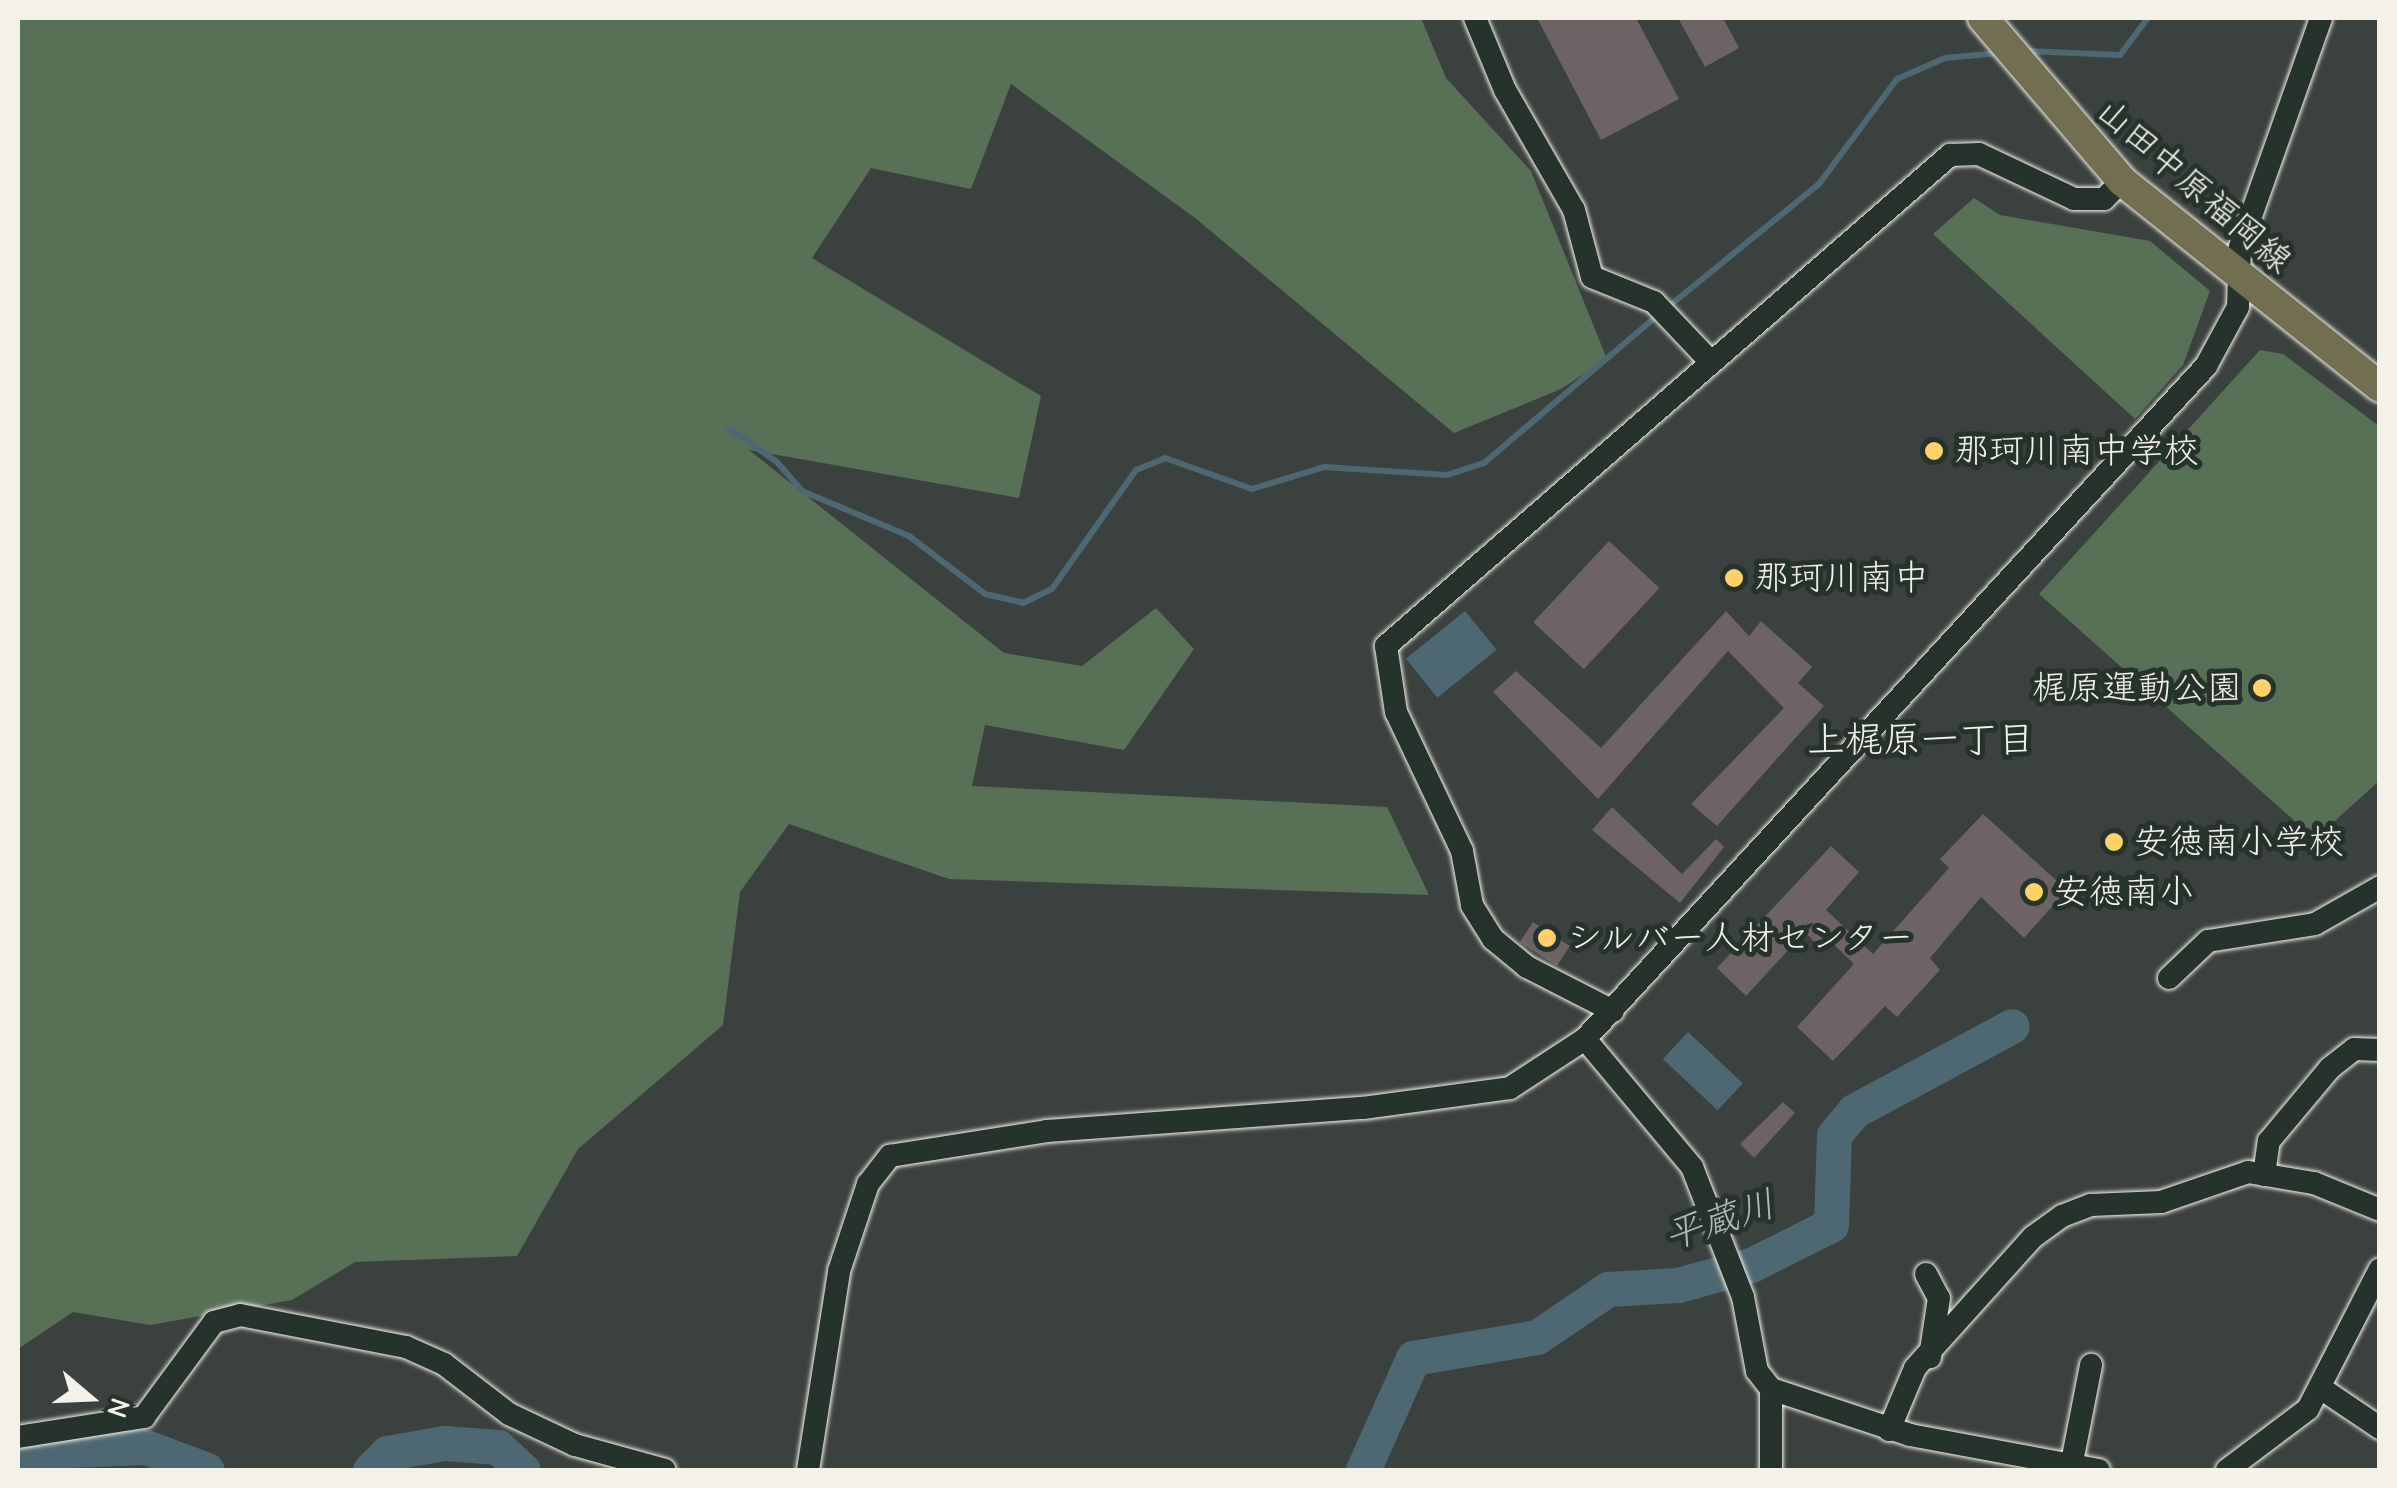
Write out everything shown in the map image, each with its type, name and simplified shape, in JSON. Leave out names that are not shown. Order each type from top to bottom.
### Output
[{"type":"main road","name":"山田中原福岡線","points":[[1983,18],[2122,182],[2241,282],[2380,387]]},
{"type":"street","points":[[1475,18],[1522,123],[1574,210],[1592,277],[1654,302],[1708,359]]},
{"type":"street","points":[[808,1470],[840,1271],[868,1184],[890,1156],[1047,1131],[1362,1108],[1510,1088],[1585,1039],[2206,366],[2238,307],[2240,247],[2320,18]]},
{"type":"street","points":[[1613,1011],[1527,968],[1493,939],[1472,906],[1462,851],[1396,712],[1383,654],[1708,359],[1950,155],[1979,154],[2074,199],[2104,199],[2122,182]]},
{"type":"street","points":[[2169,978],[2208,941],[2316,924],[2380,887]]},
{"type":"street","points":[[1585,1039],[1692,1167],[1743,1297],[1757,1371],[1771,1389],[1889,1430],[2099,1470]]},
{"type":"street","points":[[2264,1174],[2268,1141],[2330,1068],[2354,1049],[2380,1050]]},
{"type":"street","points":[[1889,1430],[1902,1388],[2033,1237],[2062,1216],[2264,1174],[2314,1183],[2380,1210]]},
{"type":"street","points":[[2228,1470],[2308,1410],[2380,1269]]},
{"type":"street","points":[[1926,1274],[1938,1298],[1930,1357]]},
{"type":"street","points":[[18,1436],[144,1416],[214,1322],[240,1315],[406,1347],[444,1364],[509,1414],[575,1445],[665,1470]]},
{"type":"street","points":[[2072,1462],[2091,1364]]},
{"type":"street","points":[[1770,1470],[1771,1389]]},
{"type":"street","points":[[2322,1389],[2380,1428]]},
{"type":"green space","points":[[18,18],[1421,18],[1446,78],[1531,171],[1607,359],[1561,389],[1454,433],[1195,218],[1011,84],[971,189],[871,168],[812,258],[1041,396],[1019,498],[749,450],[1004,653],[1082,666],[1156,608],[1194,649],[1124,750],[985,725],[972,786],[1387,807],[1429,895],[949,879],[789,824],[740,892],[723,1025],[578,1149],[517,1256],[355,1262],[292,1300],[150,1325],[73,1312],[18,1349]]},
{"type":"green space","points":[[1974,198],[2000,215],[2150,241],[2210,291],[2183,365],[2135,419],[1933,234]]},
{"type":"green space","name":"梶原運動公園","points":[[2260,350],[2283,354],[2379,426],[2379,781],[2315,839],[2039,594]]},
{"type":"water","points":[[1465,611],[1496,650],[1437,698],[1406,659]]},
{"type":"water","points":[[1688,1032],[1743,1083],[1718,1110],[1663,1059]]},
{"type":"building","points":[[1537,18],[1636,18],[1679,99],[1601,140]]},
{"type":"building","points":[[1678,18],[1723,18],[1739,48],[1705,67]]},
{"type":"building","points":[[1609,541],[1659,588],[1584,669],[1533,622]]},
{"type":"building","points":[[1726,611],[1749,636],[1761,621],[1812,667],[1798,683],[1824,706],[1717,826],[1691,804],[1784,708],[1728,651],[1598,799],[1493,692],[1516,671],[1601,748]]},
{"type":"building","points":[[1612,807],[1682,874],[1716,839],[1724,847],[1680,903],[1592,830]]},
{"type":"building","points":[[1983,814],[2067,890],[2024,938],[1981,897],[1930,958],[1940,970],[1897,1017],[1885,1006],[1833,1061],[1797,1027],[1854,964],[1825,936],[1818,946],[1805,932],[1746,996],[1717,968],[1831,846],[1859,872],[1826,910],[1873,954],[1949,868],[1940,859]]},
{"type":"building","points":[[1533,922],[1570,946],[1557,966],[1520,942]]},
{"type":"building","points":[[1783,1102],[1795,1113],[1754,1158],[1740,1144]]},
{"type":"waterway","points":[[2026,51],[2120,55],[2148,18]]},
{"type":"waterway","points":[[1668,307],[1819,184],[1897,79],[1945,58],[1999,53]]},
{"type":"waterway","points":[[729,428],[777,462],[802,491],[909,536],[985,594],[1023,603],[1052,589],[1136,470],[1165,458],[1252,489],[1324,467],[1447,475],[1484,463],[1658,315]]},
{"type":"waterway","name":"平蔵川","points":[[1363,1470],[1413,1358],[1537,1337],[1608,1289],[1678,1285],[1751,1265],[1831,1225],[1834,1135],[1854,1111],[2012,1026]]},
{"type":"waterway","name":"平蔵川","points":[[370,1470],[387,1453],[444,1443],[498,1447],[523,1470]]},
{"type":"waterway","name":"平蔵川","points":[[18,1452],[146,1447],[207,1470]]},
{"type":"place","name":"那珂川南中学校","points":[[1934,451]]},
{"type":"place","name":"那珂川南中","points":[[1734,578]]},
{"type":"place","name":"梶原運動公園","points":[[2262,688]]},
{"type":"place","name":"安徳南小学校","points":[[2114,842]]},
{"type":"place","name":"安徳南小","points":[[2034,892]]},
{"type":"place","name":"シルバー人材センター","points":[[1547,938]]},
{"type":"district","name":"上梶原一丁目","points":[[1921,741]]}]
